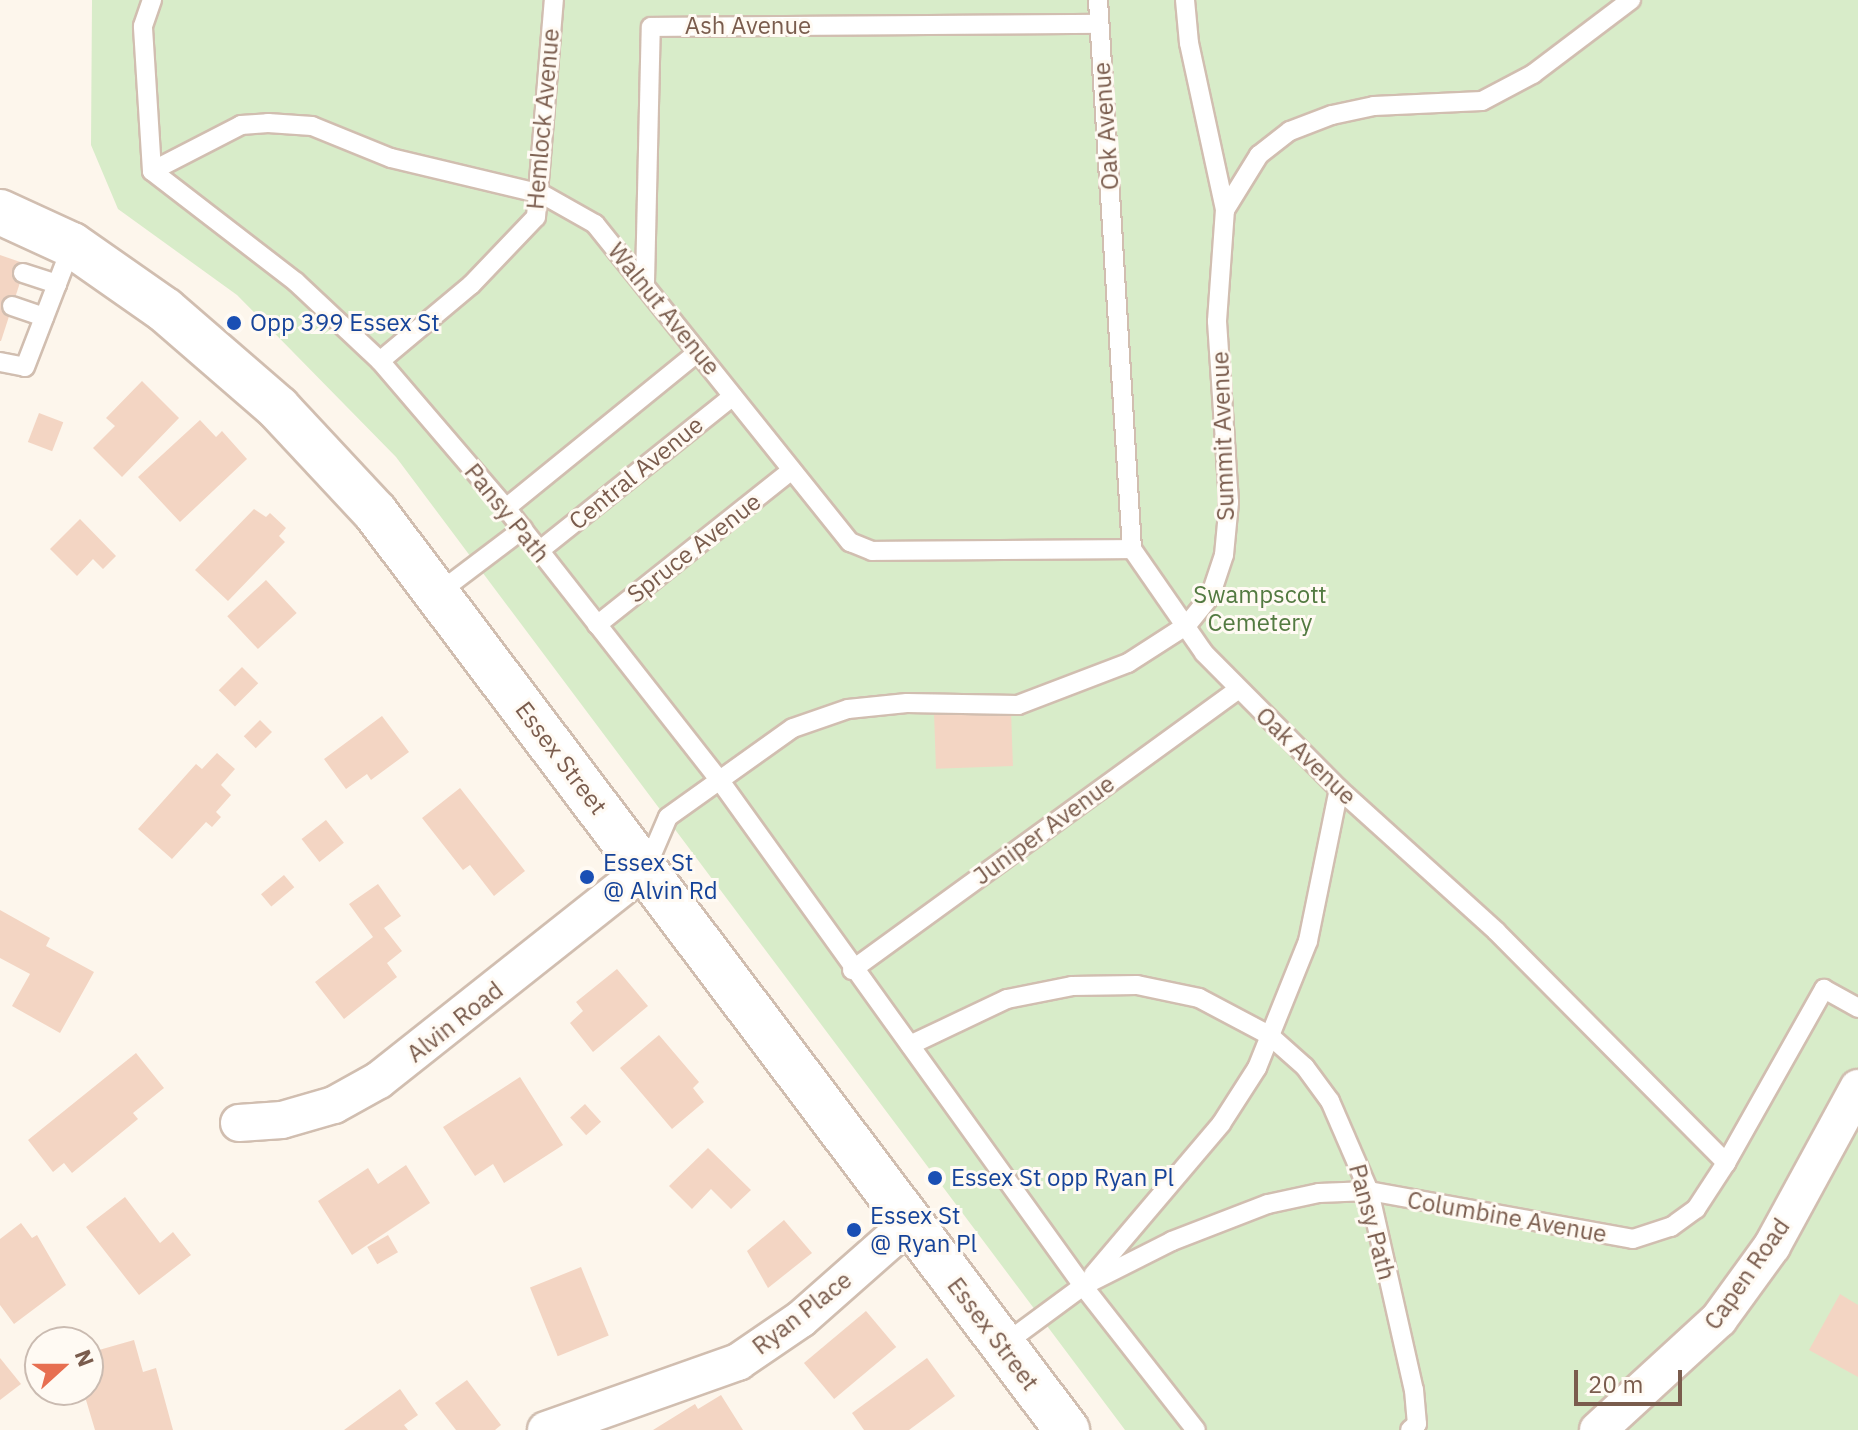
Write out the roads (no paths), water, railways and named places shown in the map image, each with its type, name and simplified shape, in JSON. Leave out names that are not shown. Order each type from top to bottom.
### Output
[{"type":"main road","name":"Essex Street","points":[[0,212],[65,264],[165,310],[278,408],[375,512],[1000,1346],[1067,1430]]},
{"type":"street","name":"Alvin Road","points":[[239,1123],[282,1120],[334,1105],[379,1080],[645,869]]},
{"type":"street","name":"Capen Road","points":[[1598,1430],[1719,1319],[1772,1246],[1850,1126],[1858,1088]]},
{"type":"street","name":"Ryan Place","points":[[546,1430],[738,1362],[801,1319],[910,1223]]},
{"type":"lane","points":[[152,0],[143,26],[152,171]]},
{"type":"lane","name":"Hemlock Avenue","points":[[380,361],[519,240],[536,217],[542,194],[554,0]]},
{"type":"lane","name":"Oak Avenue","points":[[1098,0],[1132,549],[1237,690],[1339,789],[1496,931],[1726,1163]]},
{"type":"lane","points":[[1185,0],[1189,43],[1225,210]]},
{"type":"lane","name":"Summit Avenue","points":[[645,869],[668,817],[718,778],[793,728],[848,709],[907,703],[1018,705],[1128,663],[1187,625],[1210,597],[1227,529],[1217,321],[1225,210],[1259,155],[1290,131],[1332,115],[1374,106],[1482,101],[1533,74],[1632,1]]},
{"type":"lane","name":"Ash Avenue","points":[[645,282],[651,27],[1099,24]]},
{"type":"lane","name":"Walnut Avenue","points":[[152,171],[241,125],[268,123],[312,126],[391,158],[542,194],[595,224],[645,282],[834,528],[872,551],[1132,549]]},
{"type":"lane","name":"Pansy Path","points":[[152,171],[296,282],[380,361],[506,508],[718,778],[852,970],[910,1045],[1083,1286],[1196,1430]]},
{"type":"lane","points":[[23,273],[65,264]]},
{"type":"lane","points":[[0,362],[25,367],[65,264]]},
{"type":"lane","points":[[12,306],[44,317]]},
{"type":"lane","points":[[506,508],[698,352]]},
{"type":"lane","name":"Central Avenue","points":[[539,551],[733,396]]},
{"type":"lane","name":"Spruce Avenue","points":[[597,625],[792,470]]},
{"type":"lane","points":[[437,594],[523,529]]},
{"type":"lane","name":"Juniper Avenue","points":[[852,970],[1237,690]]},
{"type":"lane","name":"Columbine Avenue","points":[[1083,1286],[1221,1124],[1257,1068],[1308,941],[1339,789]]},
{"type":"lane","name":"Pansy Path","points":[[910,1045],[1007,999],[1072,986],[1137,985],[1199,998],[1269,1035],[1305,1067],[1330,1101],[1369,1191],[1414,1390],[1417,1424],[1410,1430]]},
{"type":"lane","points":[[1726,1163],[1824,989],[1858,1008]]},
{"type":"lane","name":"Columbine Avenue","points":[[1000,1346],[1083,1286],[1172,1241],[1268,1204],[1319,1193],[1369,1191],[1633,1239],[1671,1227],[1696,1209],[1726,1163]]},
{"type":"place","name":"Opp 399 Essex St","points":[[234,323]]},
{"type":"place","name":"Essex St @ Alvin Rd","points":[[587,877]]},
{"type":"place","name":"Essex St opp Ryan Pl","points":[[935,1178]]},
{"type":"place","name":"Essex St @ Ryan Pl","points":[[854,1230]]},
{"type":"park label","name":"Swampscott Cemetery","points":[[1260,609]]}]
